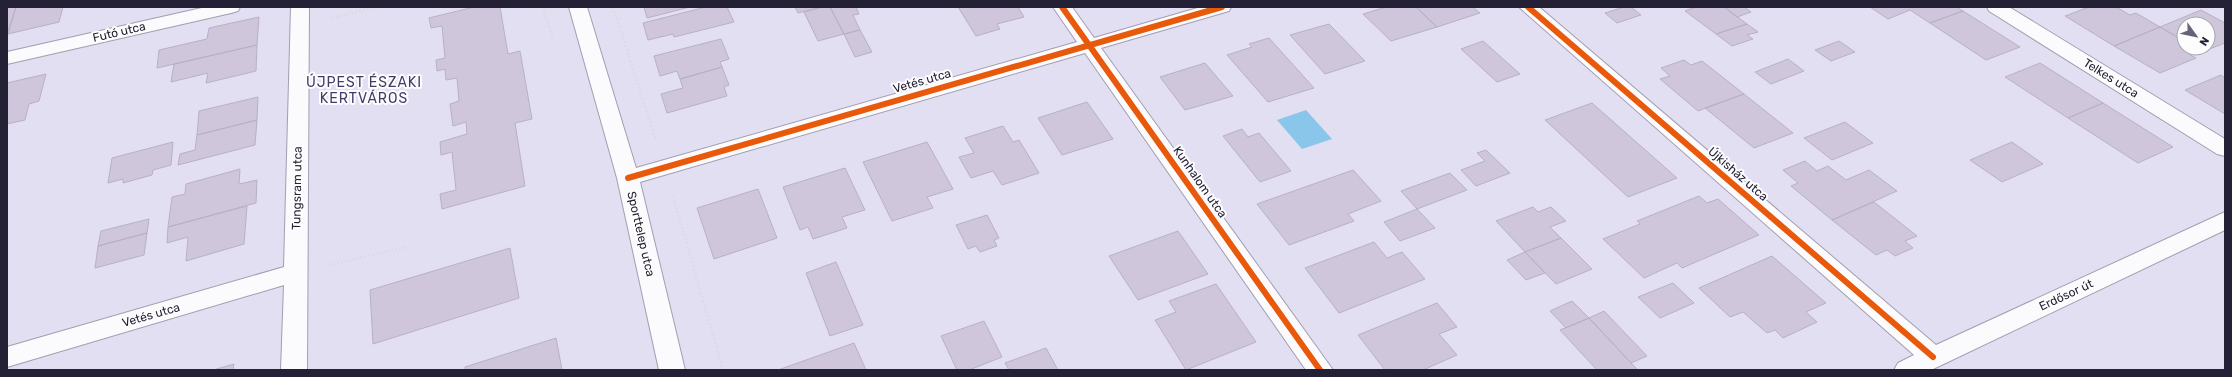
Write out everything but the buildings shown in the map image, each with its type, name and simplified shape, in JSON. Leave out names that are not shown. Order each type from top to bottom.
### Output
[{"type":"street","name":"Futó utca","points":[[7,58],[231,7]]},
{"type":"street","name":"Sporttelep utca","points":[[578,7],[628,178],[672,370]]},
{"type":"street","name":"Kunhalom utca","points":[[1062,7],[1320,370]]},
{"type":"street","name":"Vetés utca","points":[[628,178],[1089,44],[1222,7]]},
{"type":"street","name":"Újkisház utca","points":[[1528,7],[1933,357]]},
{"type":"street","name":"Telkes utca","points":[[1996,7],[2225,149]]},
{"type":"street","name":"Tungsram utca","points":[[294,370],[300,16]]},
{"type":"street","name":"Erdősor út","points":[[1907,370],[2225,220]]},
{"type":"street","name":"Vetés utca","points":[[7,357],[296,273]]},
{"type":"path","points":[[300,16],[374,7]]},
{"type":"path","points":[[296,273],[406,247]]},
{"type":"water","points":[[1306,110],[1332,139],[1302,149],[1277,120]]},
{"type":"cycle path","points":[[1062,7],[1320,370]]},
{"type":"cycle path","points":[[628,178],[1222,7]]},
{"type":"cycle path","points":[[1528,7],[1933,357]]},
{"type":"district","name":"ÚJPEST ÉSZAKI KERTVÁROS","points":[[364,90]]}]
